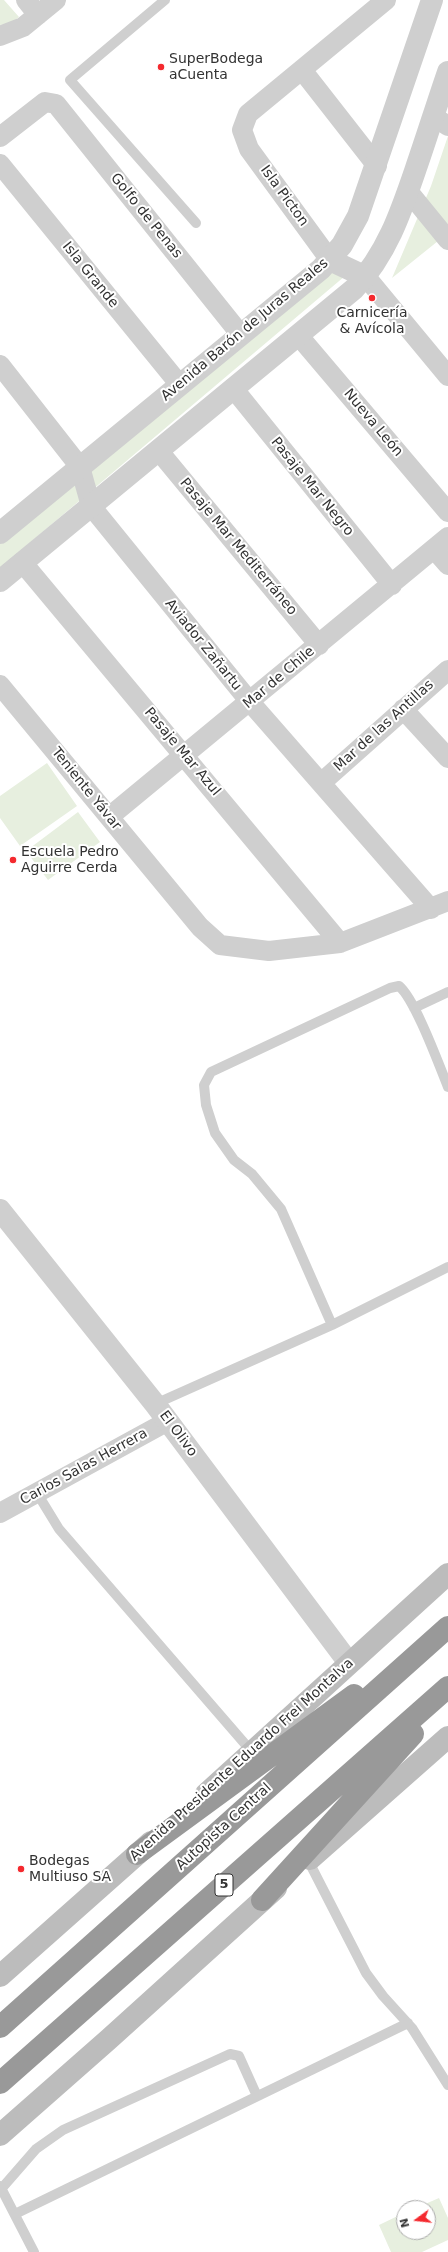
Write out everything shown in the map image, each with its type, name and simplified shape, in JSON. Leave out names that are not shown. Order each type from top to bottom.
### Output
[{"type":"highway","points":[[137,1854],[446,1629]]},
{"type":"highway","name":"Autopista Central","points":[[0,2027],[446,1629]]},
{"type":"highway","name":"5","points":[[0,2083],[448,1687]]},
{"type":"highway","points":[[262,1900],[448,1694]]},
{"type":"main road","name":"Avenida Presidente Eduardo Frei Montalva","points":[[0,1976],[252,1752],[448,1574]]},
{"type":"main road","points":[[0,2135],[110,2039],[262,1900],[448,1737]]},
{"type":"street","points":[[26,0],[38,15]]},
{"type":"street","points":[[0,36],[16,31],[56,0]]},
{"type":"street","points":[[377,166],[302,70],[386,0]]},
{"type":"street","name":"Avenida Barón de Juras Reales","points":[[0,533],[330,260],[352,229],[377,166],[432,0]]},
{"type":"street","name":"Isla Picton","points":[[302,70],[248,114],[242,130],[249,149],[330,260]]},
{"type":"street","points":[[0,581],[354,289],[366,277],[388,242],[408,190],[441,121],[448,72]]},
{"type":"street","name":"Golfo de Penas","points":[[0,137],[42,104],[49,101],[56,104],[241,335]]},
{"type":"street","name":"Isla Grande","points":[[0,164],[180,385]]},
{"type":"street","points":[[408,190],[448,240]]},
{"type":"street","points":[[330,260],[366,277],[448,376]]},
{"type":"street","name":"Nueva León","points":[[298,335],[448,512]]},
{"type":"street","name":"Aviador Zañartu","points":[[0,365],[80,467],[91,506],[250,702],[321,783],[440,905]]},
{"type":"street","name":"Pasaje Mar Negro","points":[[233,388],[392,585]]},
{"type":"street","name":"Pasaje Mar Mediterráneo","points":[[158,450],[319,645]]},
{"type":"street","points":[[441,543],[448,565]]},
{"type":"street","name":"Mar de Chile","points":[[109,817],[392,585],[441,543]]},
{"type":"street","name":"Pasaje Mar Azul","points":[[22,562],[340,942]]},
{"type":"street","name":"Mar de las Antillas","points":[[321,783],[448,670]]},
{"type":"street","name":"Teniente Yávar","points":[[0,685],[200,927],[220,945],[269,951],[340,942]]},
{"type":"street","points":[[403,709],[448,758]]},
{"type":"street","points":[[340,942],[440,905]]},
{"type":"street","name":"El Olivo","points":[[0,1210],[155,1404],[349,1663]]},
{"type":"street","name":"Carlos Salas Herrera","points":[[0,1513],[168,1421]]},
{"type":"lane","points":[[165,0],[70,80],[196,223]]},
{"type":"lane","points":[[332,1325],[281,1208],[252,1174],[234,1160],[215,1133],[206,1104],[204,1085],[211,1072],[390,988],[399,986],[405,990],[414,1008],[448,1087]]},
{"type":"lane","points":[[414,1008],[448,992]]},
{"type":"lane","points":[[155,1404],[332,1325],[448,1267]]},
{"type":"lane","points":[[37,1493],[59,1529],[252,1752]]},
{"type":"lane","points":[[308,1860],[366,1973],[408,2023],[448,2085]]},
{"type":"lane","points":[[15,2214],[408,2023]]},
{"type":"lane","points":[[34,2252],[1,2187],[36,2149],[63,2130],[230,2054],[239,2056],[257,2096]]},
{"type":"green space","points":[[0,0],[4,0],[19,17],[10,24],[0,25]]},
{"type":"green space","points":[[448,136],[448,233],[392,278],[431,186]]},
{"type":"green space","points":[[336,266],[345,276],[0,568],[0,542]]},
{"type":"green space","points":[[47,763],[77,806],[20,846],[0,818],[0,796]]},
{"type":"green space","points":[[78,812],[100,842],[48,880],[26,851]]},
{"type":"green space","points":[[439,2198],[448,2218],[448,2240],[422,2252],[391,2252],[379,2225],[396,2217],[396,2240],[436,2240],[436,2200],[434,2200]]},
{"type":"place","name":"SuperBodega aCuenta","points":[[161,67]]},
{"type":"place","name":"Carnicería & Avícola","points":[[372,298]]},
{"type":"place","name":"Escuela Pedro Aguirre Cerda","points":[[13,860]]},
{"type":"place","name":"Bodegas Multiuso SA","points":[[21,1869]]}]
